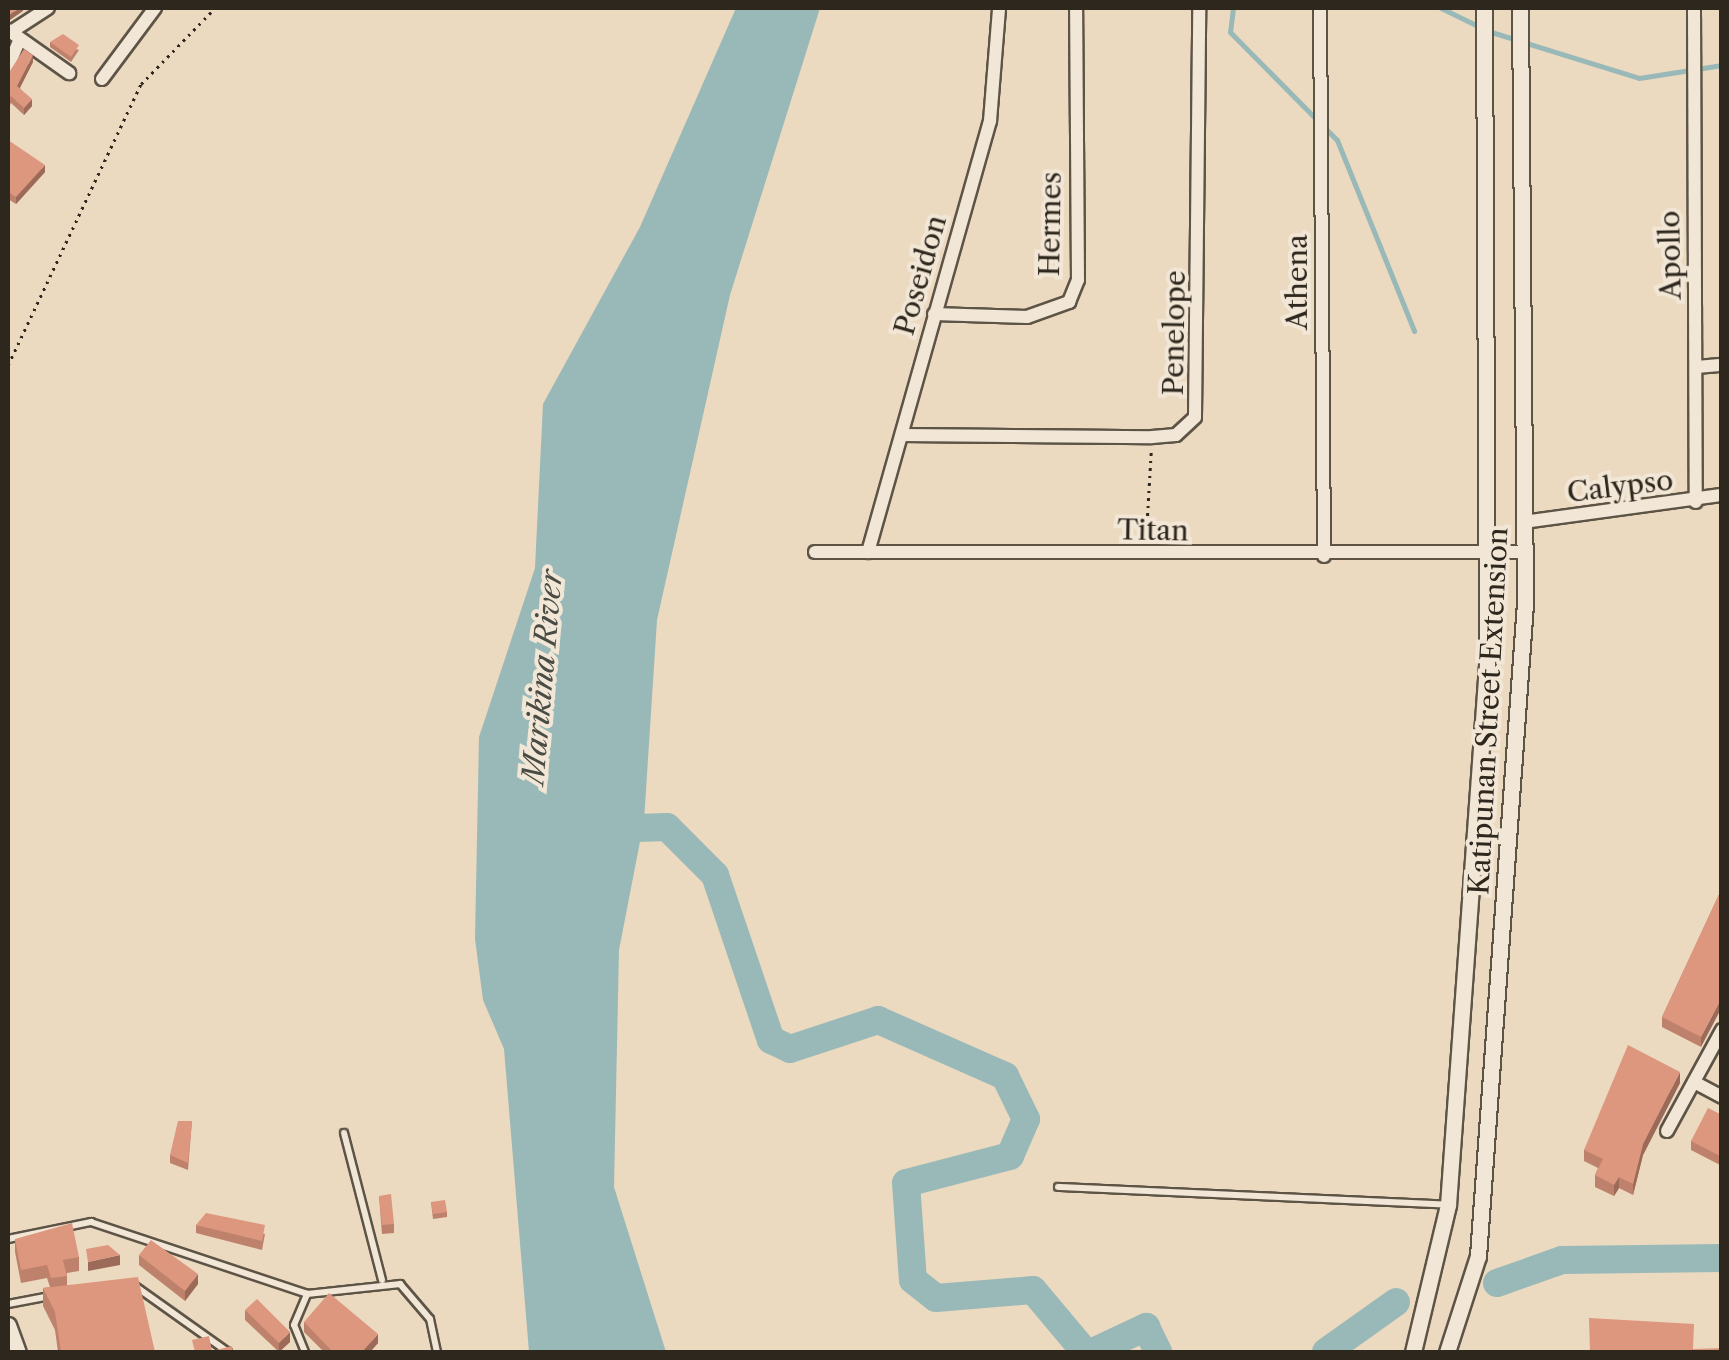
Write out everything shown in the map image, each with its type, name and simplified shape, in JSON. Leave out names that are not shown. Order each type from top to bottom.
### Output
[{"type":"street","points":[[8,67],[13,34],[48,8]]},
{"type":"street","points":[[102,79],[155,8]]},
{"type":"street","name":"Poseidon","points":[[868,552],[990,121],[999,8]]},
{"type":"street","name":"Hermes","points":[[934,314],[1027,316],[1069,302],[1078,280],[1076,8]]},
{"type":"street","name":"Penelope","points":[[902,435],[1152,437],[1186,430],[1202,387],[1199,8]]},
{"type":"street","name":"Athena","points":[[1320,8],[1324,556]]},
{"type":"street","name":"Katipunan Street Extension","points":[[1413,1352],[1448,1205],[1490,550],[1484,8]]},
{"type":"street","name":"Katipunan Street Extension","points":[[1447,1352],[1478,1256],[1524,552],[1520,8]]},
{"type":"street","name":"Apollo","points":[[1694,8],[1696,502]]},
{"type":"street","points":[[13,34],[69,74]]},
{"type":"street","points":[[1697,367],[1722,364]]},
{"type":"street","name":"Calypso","points":[[1524,522],[1696,502],[1722,495]]},
{"type":"street","name":"Titan","points":[[815,552],[1324,556],[1524,552]]},
{"type":"street","points":[[1666,1131],[1722,1030]]},
{"type":"street","points":[[1694,1082],[1722,1097]]},
{"type":"street","points":[[8,1324],[18,1352]]},
{"type":"lane","points":[[344,1133],[382,1280],[419,1302],[437,1352]]},
{"type":"lane","points":[[1058,1187],[1448,1205]]},
{"type":"lane","points":[[8,1239],[90,1222],[307,1294],[350,1295],[382,1280]]},
{"type":"lane","points":[[117,1282],[137,1286],[228,1352]]},
{"type":"lane","points":[[8,1304],[67,1292]]},
{"type":"lane","points":[[305,1352],[294,1325],[307,1294]]},
{"type":"path","points":[[8,365],[141,84],[215,8]]},
{"type":"path","points":[[1145,555],[1152,437]]},
{"type":"water","name":"Marikina River","points":[[736,8],[820,8],[730,295],[657,620],[644,821],[619,950],[614,1187],[666,1352],[529,1352],[504,1049],[483,1000],[475,939],[479,737],[535,568],[543,404],[640,227]]},
{"type":"building","points":[[63,34],[79,45],[71,57],[50,42]]},
{"type":"building","points":[[24,49],[33,55],[17,86],[32,99],[24,108],[11,96],[8,103],[8,74]]},
{"type":"building","points":[[8,140],[45,165],[16,197],[8,192]]},
{"type":"building","points":[[1722,888],[1722,997],[1701,1037],[1662,1017]]},
{"type":"building","points":[[1628,1045],[1680,1072],[1643,1144],[1633,1184],[1619,1177],[1614,1185],[1595,1175],[1603,1159],[1584,1150]]},
{"type":"building","points":[[1708,1108],[1722,1115],[1722,1157],[1691,1141]]},
{"type":"building","points":[[178,1121],[192,1121],[188,1163],[170,1155]]},
{"type":"building","points":[[391,1194],[394,1224],[382,1225],[379,1196]]},
{"type":"building","points":[[445,1200],[447,1212],[433,1214],[431,1202]]},
{"type":"building","points":[[206,1213],[265,1225],[262,1241],[196,1225]]},
{"type":"building","points":[[72,1223],[79,1257],[63,1260],[67,1276],[51,1278],[47,1265],[21,1270],[15,1239]]},
{"type":"building","points":[[151,1240],[198,1274],[185,1291],[139,1255]]},
{"type":"building","points":[[108,1245],[120,1255],[88,1262],[86,1249]]},
{"type":"building","points":[[138,1277],[155,1352],[61,1352],[55,1312],[43,1288]]},
{"type":"building","points":[[329,1293],[378,1334],[362,1352],[333,1352],[304,1322]]},
{"type":"building","points":[[257,1299],[290,1332],[279,1343],[245,1310]]},
{"type":"building","points":[[1589,1318],[1694,1324],[1693,1349],[1722,1348],[1722,1352],[1590,1352]]},
{"type":"building","points":[[209,1336],[212,1351],[232,1346],[233,1352],[195,1352],[192,1340]]},
{"type":"waterway","points":[[1233,8],[1230,32],[1337,140],[1414,331]]},
{"type":"waterway","points":[[1441,8],[1478,26]]},
{"type":"waterway","points":[[1488,31],[1639,78],[1722,65]]},
{"type":"waterway","points":[[608,829],[667,827],[715,875],[771,1040],[790,1049],[878,1020],[1005,1076],[1026,1119],[1010,1156],[906,1183],[913,1280],[936,1298],[1033,1290],[1085,1352]]},
{"type":"waterway","points":[[1497,1283],[1562,1260],[1722,1258]]},
{"type":"waterway","points":[[1326,1352],[1396,1302]]},
{"type":"waterway","points":[[1093,1352],[1146,1327],[1158,1352]]}]
